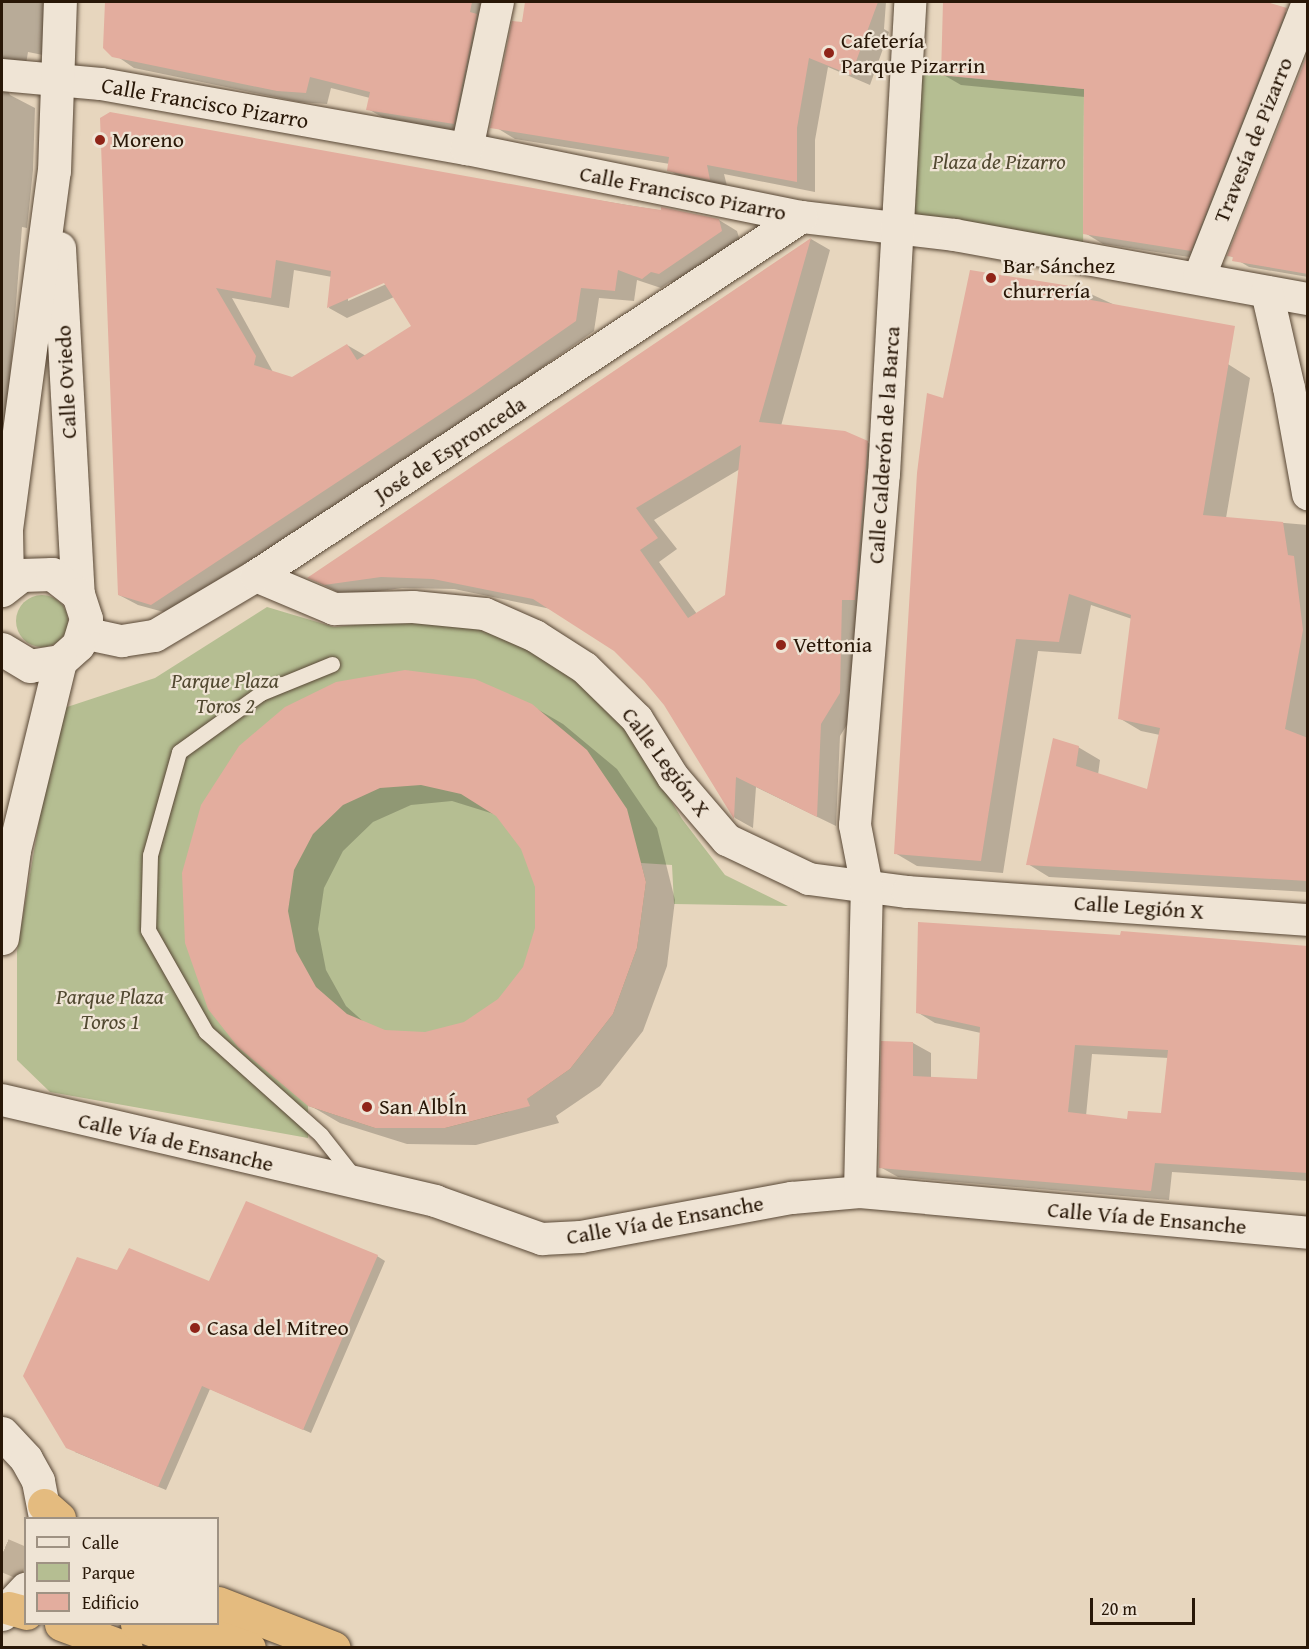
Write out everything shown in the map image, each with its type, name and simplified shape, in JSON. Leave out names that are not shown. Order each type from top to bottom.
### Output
[{"type":"highway","points":[[219,1603],[334,1647]]},
{"type":"highway","points":[[68,1625],[125,1641],[200,1647]]},
{"type":"highway","points":[[186,1625],[249,1647]]},
{"type":"main road","name":"Calle Oviedo","points":[[4,586],[6,529],[54,171],[60,2]]},
{"type":"main road","name":"Calle Oviedo","points":[[54,171],[78,594],[86,619],[83,633]]},
{"type":"main road","points":[[4,586],[21,575],[52,574],[78,594]]},
{"type":"main road","points":[[2,650],[30,666],[60,661],[75,650],[83,633]]},
{"type":"main road","points":[[2,938],[14,850],[60,661]]},
{"type":"main road","points":[[4,1427],[38,1481],[49,1514]]},
{"type":"street","points":[[467,149],[498,2]]},
{"type":"street","name":"Calle Calderón de la Barca","points":[[860,1192],[867,887],[855,825],[884,474],[910,2]]},
{"type":"street","name":"Travesía de Pizarro","points":[[1199,278],[1308,3]]},
{"type":"street","name":"Calle Francisco Pizarro","points":[[2,75],[101,84],[467,149],[802,217],[898,228],[1199,278],[1308,299]]},
{"type":"street","name":"José de Espronceda","points":[[83,633],[122,641],[155,636],[256,576],[802,217]]},
{"type":"street","points":[[1267,292],[1298,387],[1308,494]]},
{"type":"street","name":"Calle Legión X","points":[[256,576],[334,609],[413,607],[485,614],[535,636],[585,668],[637,718],[673,777],[727,840],[808,879],[867,887],[1308,920]]},
{"type":"street","name":"Calle Vía de Ensanche","points":[[2,1100],[435,1201],[542,1239],[581,1237],[792,1198],[860,1192],[1308,1233]]},
{"type":"lane","points":[[332,664],[261,693],[179,752],[150,855],[148,930],[206,1032],[321,1135],[360,1184]]},
{"type":"green space","name":"Plaza de Pizarro","points":[[906,72],[1084,89],[1083,257],[898,227]]},
{"type":"green space","points":[[42,595],[56,599],[64,607],[68,621],[64,635],[56,643],[42,647],[28,643],[20,635],[16,621],[20,607],[28,599]]},
{"type":"green space","points":[[267,607],[334,627],[406,620],[469,626],[535,650],[581,679],[622,719],[682,819],[725,875],[788,906],[674,904],[672,865],[641,863],[646,882],[637,948],[613,1014],[570,1069],[508,1112],[445,1128],[375,1128],[308,1106],[308,1138],[50,1092],[17,1060],[17,951],[58,710],[155,678]]},
{"type":"building","points":[[105,2],[472,2],[470,12],[477,14],[454,124],[366,110],[370,92],[310,77],[306,93],[277,91],[112,57],[103,48]]},
{"type":"building","points":[[525,2],[878,2],[851,75],[809,58],[797,128],[797,182],[707,165],[710,180],[667,171],[669,157],[490,128],[512,21],[522,22]]},
{"type":"building","points":[[943,2],[1267,2],[1287,8],[1191,251],[1083,234],[1084,89],[941,75]]},
{"type":"building","points":[[1308,53],[1308,274],[1232,261],[1233,257],[1227,256]]},
{"type":"building","points":[[110,112],[627,205],[661,210],[661,207],[719,219],[722,231],[659,274],[651,272],[642,279],[618,270],[615,291],[581,288],[576,321],[474,392],[151,605],[118,595],[100,118]],"holes":[[[276,260],[331,271],[327,308],[384,283],[411,326],[357,360],[347,344],[292,377],[254,365],[256,356],[216,288],[271,298]]]},
{"type":"building","points":[[811,238],[759,422],[845,431],[868,441],[855,600],[842,600],[840,693],[821,724],[817,817],[736,777],[734,819],[664,705],[644,681],[614,651],[533,599],[433,579],[381,577],[324,585],[307,578]],"holes":[[[741,445],[725,595],[688,618],[640,550],[658,538],[636,508]]]},
{"type":"building","points":[[970,270],[1083,288],[1080,298],[1235,326],[1203,515],[1283,522],[1288,555],[1294,556],[1303,630],[1285,729],[1308,738],[1308,881],[1026,865],[1053,738],[1079,746],[1076,766],[1147,789],[1160,728],[1118,719],[1131,615],[1069,594],[1059,642],[1016,639],[981,861],[894,854],[917,473],[924,416],[927,393],[943,398]]},
{"type":"building","points":[[405,670],[475,679],[532,704],[587,750],[627,809],[646,882],[637,948],[613,1014],[570,1069],[527,1099],[530,1106],[445,1128],[375,1128],[308,1106],[238,1047],[208,1009],[185,943],[182,873],[201,805],[239,746],[285,707],[336,682]],"holes":[[[421,785],[461,794],[496,816],[521,849],[535,887],[535,928],[523,967],[498,999],[464,1022],[425,1032],[385,1030],[347,1014],[316,987],[296,951],[288,911],[294,870],[313,834],[343,805],[380,788]]]},
{"type":"building","points":[[918,922],[1120,935],[1121,931],[1308,946],[1308,1173],[1155,1163],[1151,1191],[879,1168],[881,1041],[913,1042],[913,1076],[977,1079],[980,1027],[916,1013]],"holes":[[[1075,1045],[1168,1050],[1161,1113],[1128,1111],[1127,1119],[1068,1112]]]},
{"type":"building","name":"Casa del Mitreo","points":[[246,1201],[378,1255],[303,1430],[202,1386],[158,1487],[66,1448],[23,1376],[77,1257],[117,1270],[129,1248],[209,1281]]},
{"type":"tunnel","points":[[2,1554],[24,1563]]},
{"type":"place","name":"Cafetería Parque Pizarrin","points":[[829,53]]},
{"type":"place","name":"Moreno","points":[[100,140]]},
{"type":"place","name":"Bar Sánchez churrería","points":[[991,278]]},
{"type":"place","name":"Vettonia","points":[[781,645]]},
{"type":"place","name":"San Albĺn","points":[[367,1107]]},
{"type":"place","name":"Casa del Mitreo","points":[[195,1328]]},
{"type":"park label","name":"Parque Plaza Toros 2","points":[[225,692]]},
{"type":"park label","name":"Parque Plaza Toros 1","points":[[110,1008]]}]
